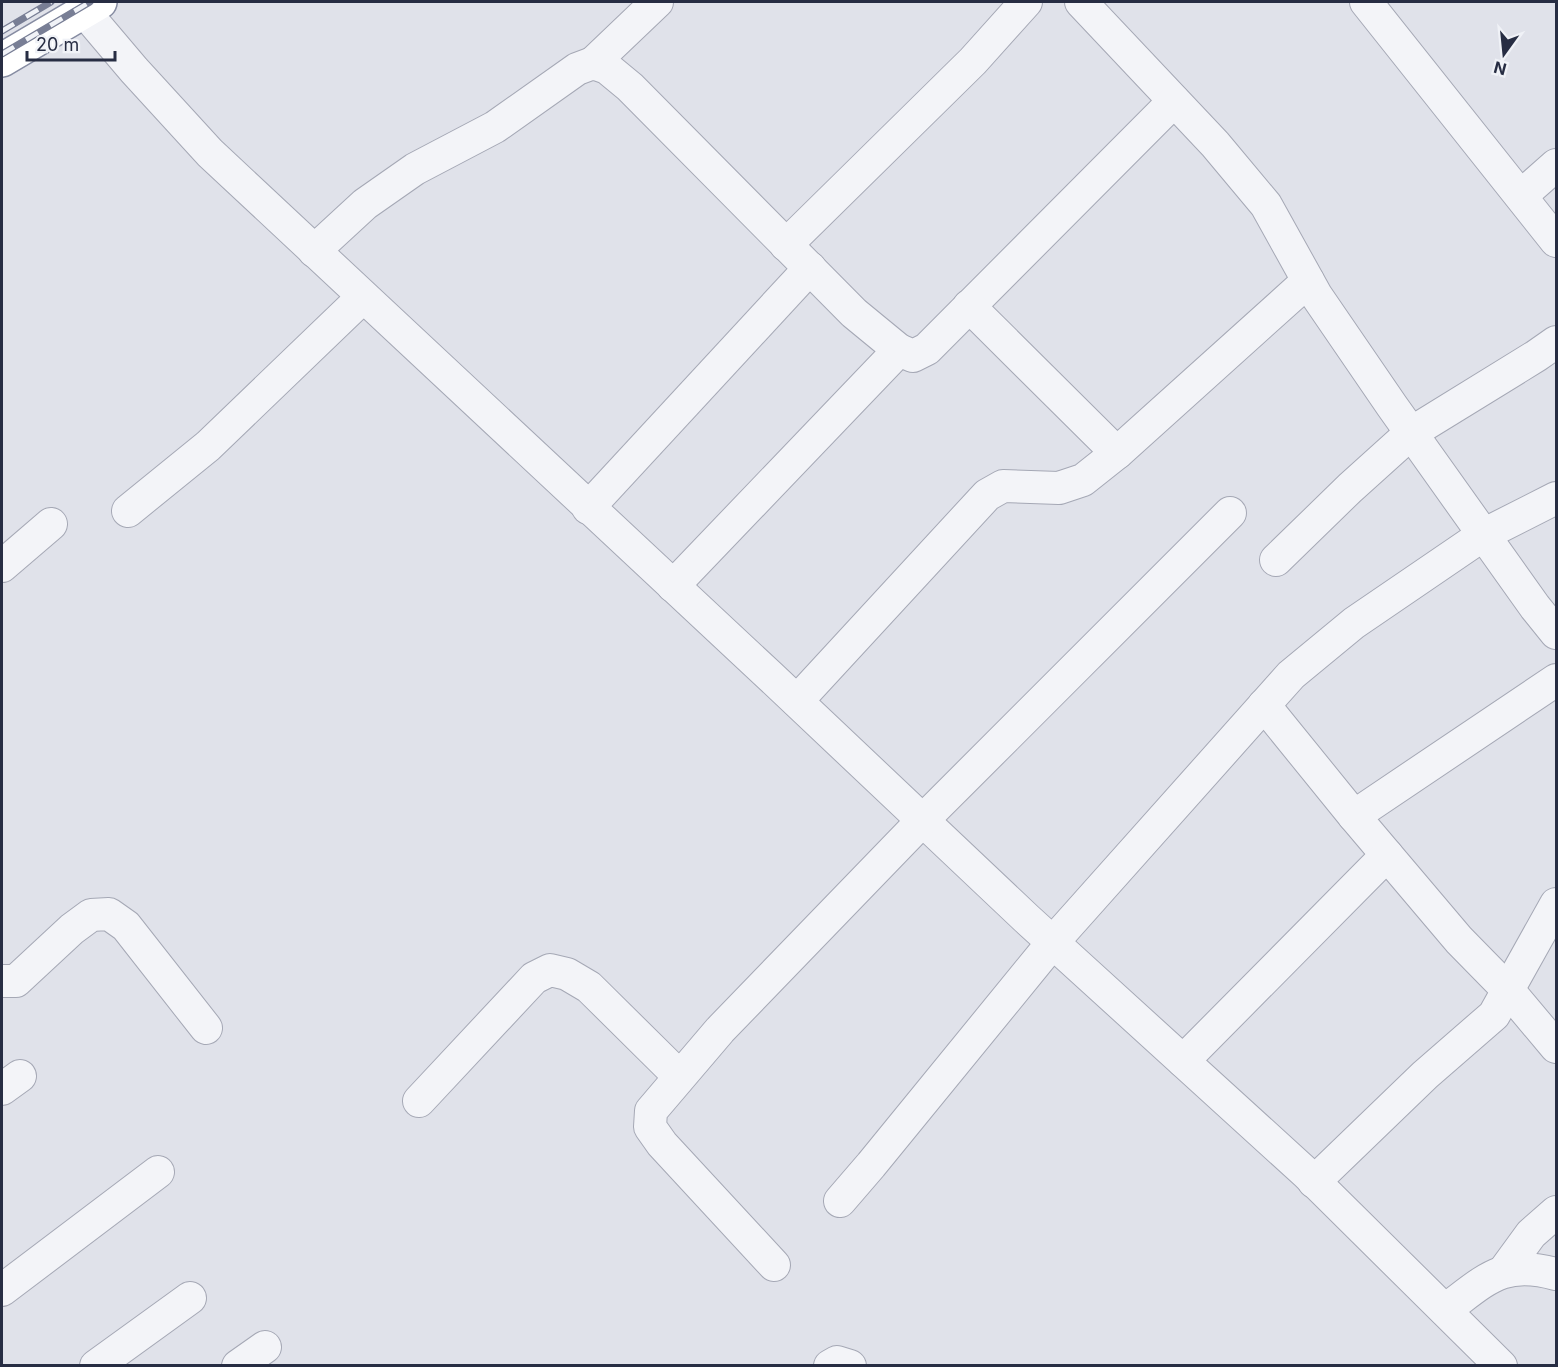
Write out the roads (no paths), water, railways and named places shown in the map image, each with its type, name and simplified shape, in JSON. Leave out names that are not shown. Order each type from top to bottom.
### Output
[{"type":"highway","points":[[2,60],[92,6]]},
{"type":"street","points":[[315,251],[365,204],[415,169],[495,127],[577,69],[593,63],[631,24],[657,2]]},
{"type":"street","points":[[786,244],[973,61],[1026,2]]},
{"type":"street","points":[[1081,2],[1215,144],[1266,205],[1316,295],[1483,535],[1535,607],[1557,633]]},
{"type":"street","points":[[1366,2],[1557,241]]},
{"type":"street","points":[[92,6],[134,70],[210,153],[1053,942],[1314,1182],[1500,1365]]},
{"type":"street","points":[[593,63],[607,68],[630,87],[854,313],[899,350],[913,356],[927,349],[1174,101]]},
{"type":"street","points":[[1522,195],[1557,165]]},
{"type":"street","points":[[588,508],[810,268]]},
{"type":"street","points":[[797,701],[987,495],[1003,486],[1059,488],[1083,480],[1117,453],[1308,281]]},
{"type":"street","points":[[128,511],[208,446],[363,297]]},
{"type":"street","points":[[969,306],[1117,453]]},
{"type":"street","points":[[1276,560],[1411,433],[1557,342]]},
{"type":"street","points":[[674,586],[899,350]]},
{"type":"street","points":[[840,1201],[1053,942],[1291,675],[1354,623],[1483,535],[1557,498]]},
{"type":"street","points":[[774,1265],[662,1144],[650,1127],[651,1111],[720,1030],[923,820],[1230,513]]},
{"type":"street","points":[[2,566],[51,524]]},
{"type":"street","points":[[1354,816],[1557,680]]},
{"type":"street","points":[[1264,705],[1459,940],[1557,1047]]},
{"type":"street","points":[[1183,1061],[1387,855]]},
{"type":"street","points":[[1314,1182],[1425,1075],[1494,1015],[1557,904]]},
{"type":"street","points":[[2,981],[16,981],[72,928],[91,915],[109,914],[126,926],[206,1028]]},
{"type":"street","points":[[419,1101],[534,978],[550,970],[567,974],[589,987],[679,1076]]},
{"type":"street","points":[[2,1290],[158,1172]]},
{"type":"street","points":[[1504,1271],[1531,1234],[1557,1212]]},
{"type":"street","points":[[1445,1310],[1487,1279],[1504,1271],[1523,1268],[1557,1274]]},
{"type":"street","points":[[96,1365],[190,1298]]},
{"type":"street","points":[[238,1365],[265,1347]]},
{"type":"street","points":[[830,1365],[837,1362],[850,1365]]},
{"type":"railway","points":[[2,31],[51,2]]},
{"type":"railway","points":[[2,54],[90,2]]}]
